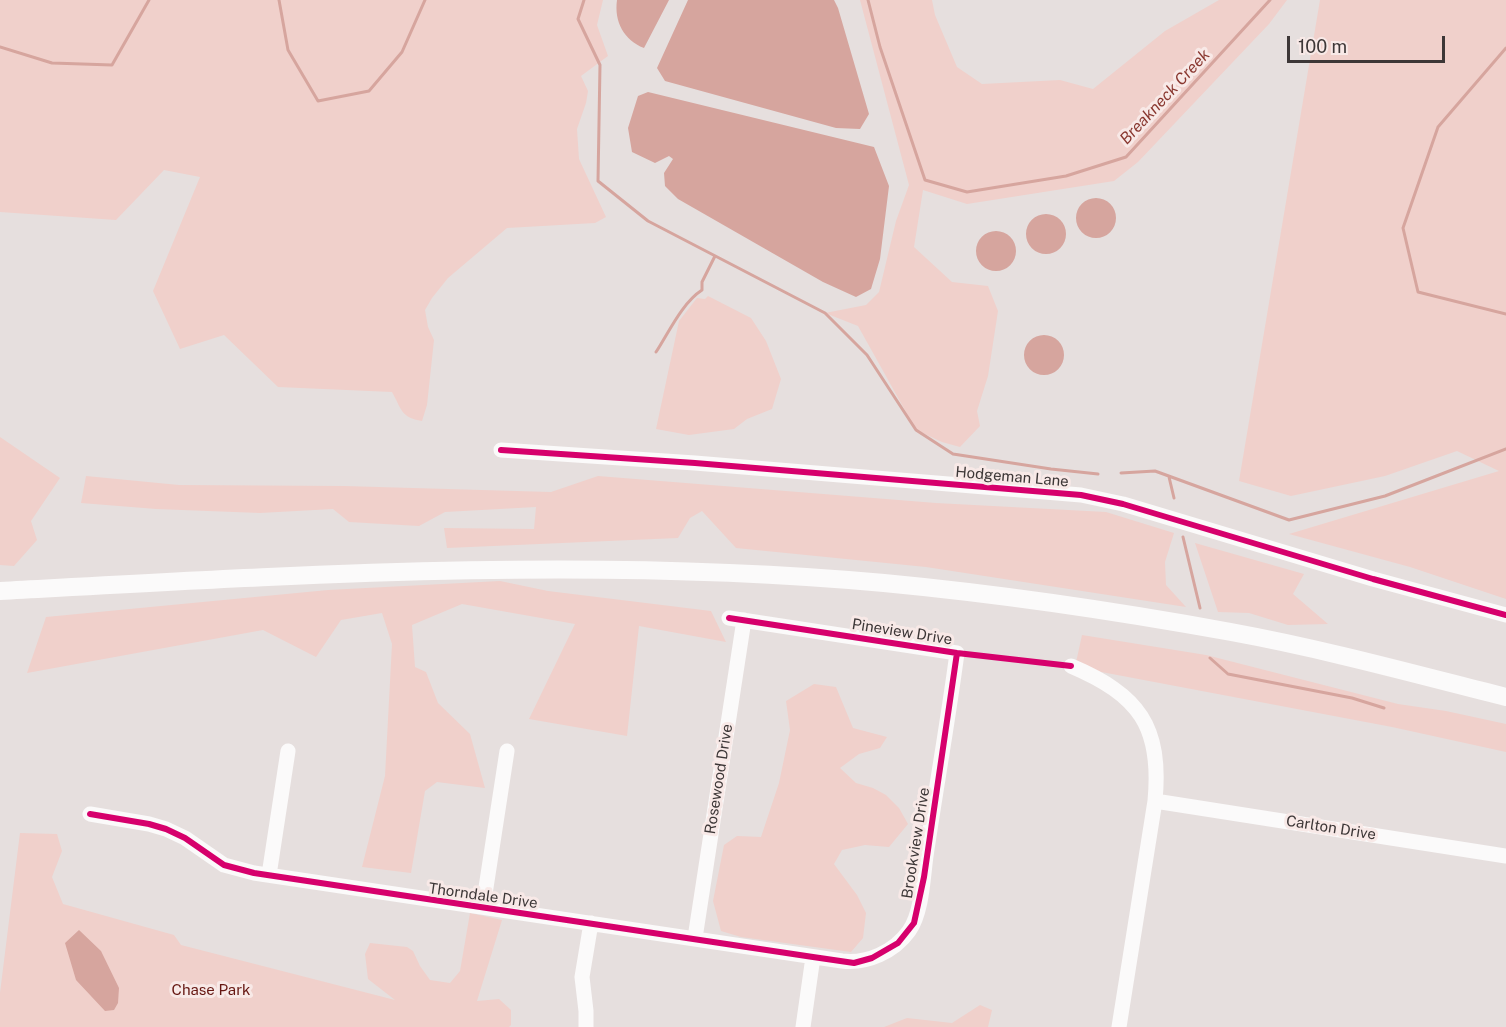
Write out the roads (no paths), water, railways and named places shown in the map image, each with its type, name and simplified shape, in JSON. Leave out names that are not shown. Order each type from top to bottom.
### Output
[{"type":"main road","points":[[0,591],[446,569],[571,569],[871,582],[1087,608],[1233,633],[1377,664],[1506,697]]},
{"type":"street","name":"Hodgeman Lane","points":[[501,450],[982,486],[1092,497],[1124,504],[1506,615]]},
{"type":"street","name":"Pineview Drive","points":[[737,619],[957,653]]},
{"type":"street","name":"Rosewood Drive","points":[[695,938],[737,619]]},
{"type":"street","name":"Brookview Drive","points":[[813,957],[854,963],[873,958],[898,944],[914,923],[924,877],[957,653]]},
{"type":"street","points":[[1071,666],[1115,688],[1139,712],[1154,748],[1157,770],[1155,801],[1119,1027]]},
{"type":"street","points":[[269,875],[288,751]]},
{"type":"street","points":[[483,907],[507,751]]},
{"type":"street","name":"Carlton Drive","points":[[1155,801],[1506,856]]},
{"type":"street","name":"Thorndale Drive","points":[[90,814],[150,824],[166,829],[185,838],[224,865],[234,869],[391,895],[813,957]]},
{"type":"street","points":[[586,1027],[582,977],[591,923]]},
{"type":"street","points":[[803,1027],[813,957]]},
{"type":"waterway","points":[[0,47],[52,63],[112,65],[149,0]]},
{"type":"waterway","points":[[279,0],[288,50],[318,101],[369,91],[402,52],[425,0]]},
{"type":"waterway","points":[[584,0],[578,19],[600,65],[598,181],[648,221],[825,313],[867,355],[916,430],[953,454],[1098,474]]},
{"type":"waterway","name":"Breakneck Creek","points":[[868,0],[880,47],[925,180],[967,192],[1066,176],[1126,157],[1270,0]]},
{"type":"waterway","points":[[1506,48],[1438,127],[1403,228],[1418,292],[1506,314]]},
{"type":"waterway","points":[[656,352],[682,310],[702,290],[702,282],[715,256]]},
{"type":"waterway","points":[[1121,473],[1155,471],[1289,520],[1385,496],[1506,449]]},
{"type":"waterway","points":[[1169,477],[1174,498]]},
{"type":"waterway","points":[[1183,537],[1200,608]]},
{"type":"waterway","points":[[1210,658],[1228,674],[1352,698],[1384,708]]},
{"type":"park label","name":"Chase Park","points":[[211,990]]}]
